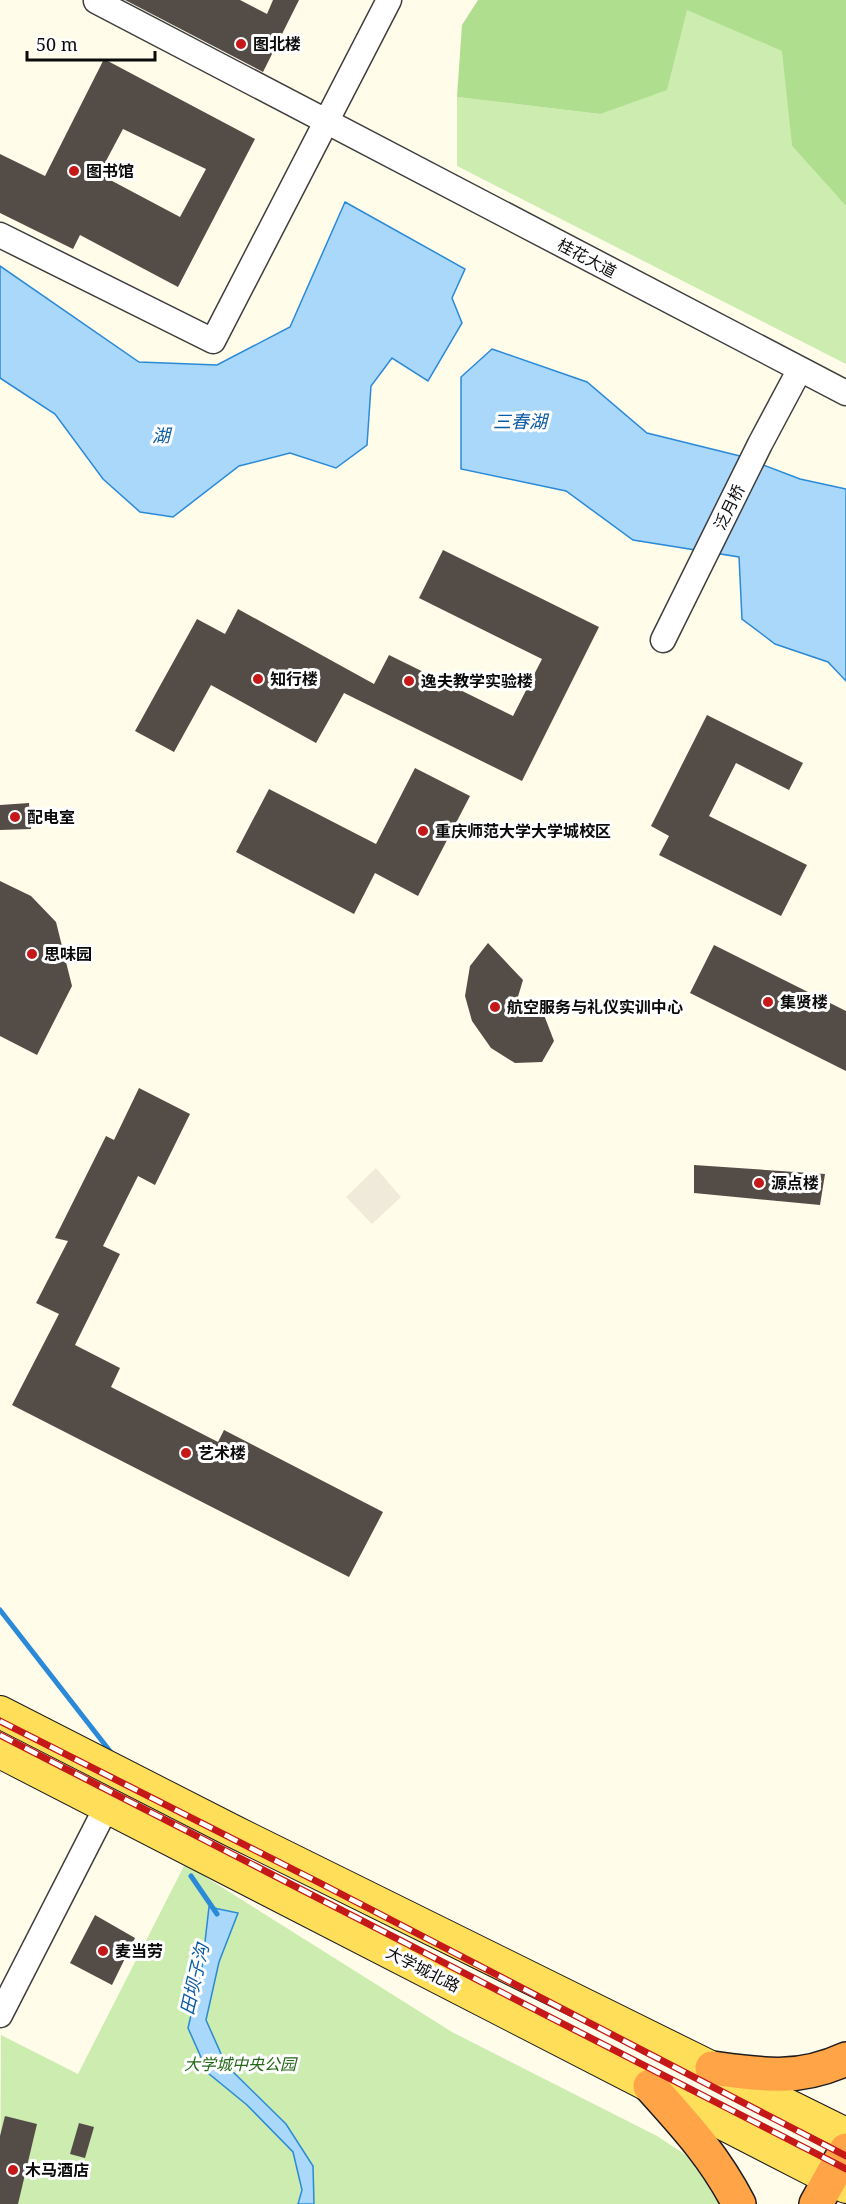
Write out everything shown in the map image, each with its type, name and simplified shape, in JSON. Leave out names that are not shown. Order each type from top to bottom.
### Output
[{"type":"highway","points":[[712,2068],[766,2076],[794,2075],[821,2070],[846,2059]]},
{"type":"highway","points":[[650,2086],[703,2144],[739,2204]]},
{"type":"highway","points":[[831,2190],[846,2150]]},
{"type":"main road","points":[[0,1712],[233,1831],[846,2134]]},
{"type":"main road","name":"大学城北路","points":[[0,1752],[220,1863],[650,2086],[831,2190]]},
{"type":"main road","points":[[384,1949],[401,1914]]},
{"type":"street","points":[[0,235],[213,341],[389,0]]},
{"type":"street","name":"桂花大道","points":[[96,1],[846,393]]},
{"type":"street","name":"泛月桥","points":[[663,640],[760,444],[800,369]]},
{"type":"street","points":[[0,2015],[115,1810]]},
{"type":"green space","points":[[478,0],[846,0],[846,206],[792,146],[782,51],[687,10],[667,90],[600,114],[457,97],[462,25]]},
{"type":"green space","points":[[686,9],[783,51],[792,146],[846,206],[846,364],[457,166],[457,97],[600,114]]},
{"type":"green space","name":"大学城中央公园","points":[[185,1864],[452,2032],[657,2136],[704,2167],[726,2204],[0,2204],[1,2035],[78,2074]]},
{"type":"shaded area","points":[[376,1168],[401,1197],[372,1224],[346,1197]]},
{"type":"water","name":"湖","points":[[345,202],[465,269],[452,298],[462,323],[428,381],[392,358],[371,386],[367,445],[336,468],[290,453],[239,466],[173,517],[140,512],[103,479],[55,414],[0,378],[0,266],[139,362],[217,365],[290,327]]},
{"type":"water","name":"三春湖","points":[[492,349],[587,382],[647,433],[740,456],[800,479],[846,489],[846,681],[828,662],[775,644],[742,619],[739,557],[633,540],[566,491],[461,469],[461,377]]},
{"type":"water","points":[[209,1907],[238,1913],[219,1962],[206,2020],[226,2065],[286,2124],[313,2166],[314,2204],[298,2204],[302,2190],[293,2152],[247,2105],[208,2073],[188,2028],[202,1968]]},
{"type":"building","name":"图北楼","points":[[125,0],[240,0],[267,14],[273,0],[299,0],[263,72]]},
{"type":"building","name":"图书馆","points":[[104,59],[255,139],[178,287],[80,235],[73,249],[0,213],[0,154],[45,176]],"holes":[[[123,129],[206,169],[180,217],[99,174]]]},
{"type":"building","points":[[443,550],[599,627],[522,781],[344,693],[316,743],[211,685],[174,752],[135,731],[197,619],[225,634],[238,609],[374,684],[389,655],[513,716],[542,659],[419,598]]},
{"type":"building","points":[[707,715],[803,763],[789,790],[736,763],[709,816],[807,865],[781,916],[659,855],[669,836],[651,826]]},
{"type":"building","points":[[415,768],[470,796],[418,896],[375,873],[354,914],[236,852],[269,789],[376,844]]},
{"type":"building","name":"配电室","points":[[29,803],[31,829],[0,830],[0,805]]},
{"type":"building","name":"思味园","points":[[0,881],[31,896],[56,922],[72,986],[37,1055],[0,1036]]},
{"type":"building","name":"航空服务与礼仪实训中心","points":[[488,943],[523,980],[517,1000],[526,1014],[544,1015],[554,1041],[542,1062],[515,1063],[491,1048],[472,1021],[465,996],[470,966]]},
{"type":"building","name":"集贤楼","points":[[714,945],[846,1011],[846,1071],[690,993]]},
{"type":"building","name":"艺术楼","points":[[139,1088],[190,1114],[155,1185],[138,1176],[103,1246],[120,1254],[75,1345],[120,1368],[111,1387],[218,1442],[224,1430],[383,1512],[349,1577],[12,1405],[59,1314],[36,1303],[68,1241],[55,1238],[106,1136],[114,1140]]},
{"type":"building","name":"源点楼","points":[[694,1165],[825,1174],[820,1205],[694,1193]]},
{"type":"building","name":"麦当劳","points":[[95,1915],[135,1938],[112,1985],[70,1963]]},
{"type":"building","name":"木马酒店","points":[[5,2116],[37,2124],[18,2204],[0,2204],[0,2136]]},
{"type":"building","points":[[79,2123],[94,2127],[85,2158],[70,2154]]},
{"type":"waterway","name":"田坝子沟","points":[[0,1610],[113,1755]]},
{"type":"waterway","name":"田坝子沟","points":[[191,1876],[217,1914]]},
{"type":"railway","points":[[0,1721],[316,1881],[846,2156]]},
{"type":"railway","points":[[0,1735],[846,2169]]},
{"type":"place","name":"图北楼","points":[[241,44]]},
{"type":"place","name":"图书馆","points":[[74,171]]},
{"type":"place","name":"知行楼","points":[[258,679]]},
{"type":"place","name":"逸夫教学实验楼","points":[[409,681]]},
{"type":"place","name":"配电室","points":[[15,817]]},
{"type":"place","name":"重庆师范大学大学城校区","points":[[423,831]]},
{"type":"place","name":"思味园","points":[[32,954]]},
{"type":"place","name":"集贤楼","points":[[768,1002]]},
{"type":"place","name":"航空服务与礼仪实训中心","points":[[495,1007]]},
{"type":"place","name":"源点楼","points":[[759,1183]]},
{"type":"place","name":"艺术楼","points":[[186,1453]]},
{"type":"place","name":"麦当劳","points":[[103,1951]]},
{"type":"place","name":"木马酒店","points":[[13,2170]]}]
